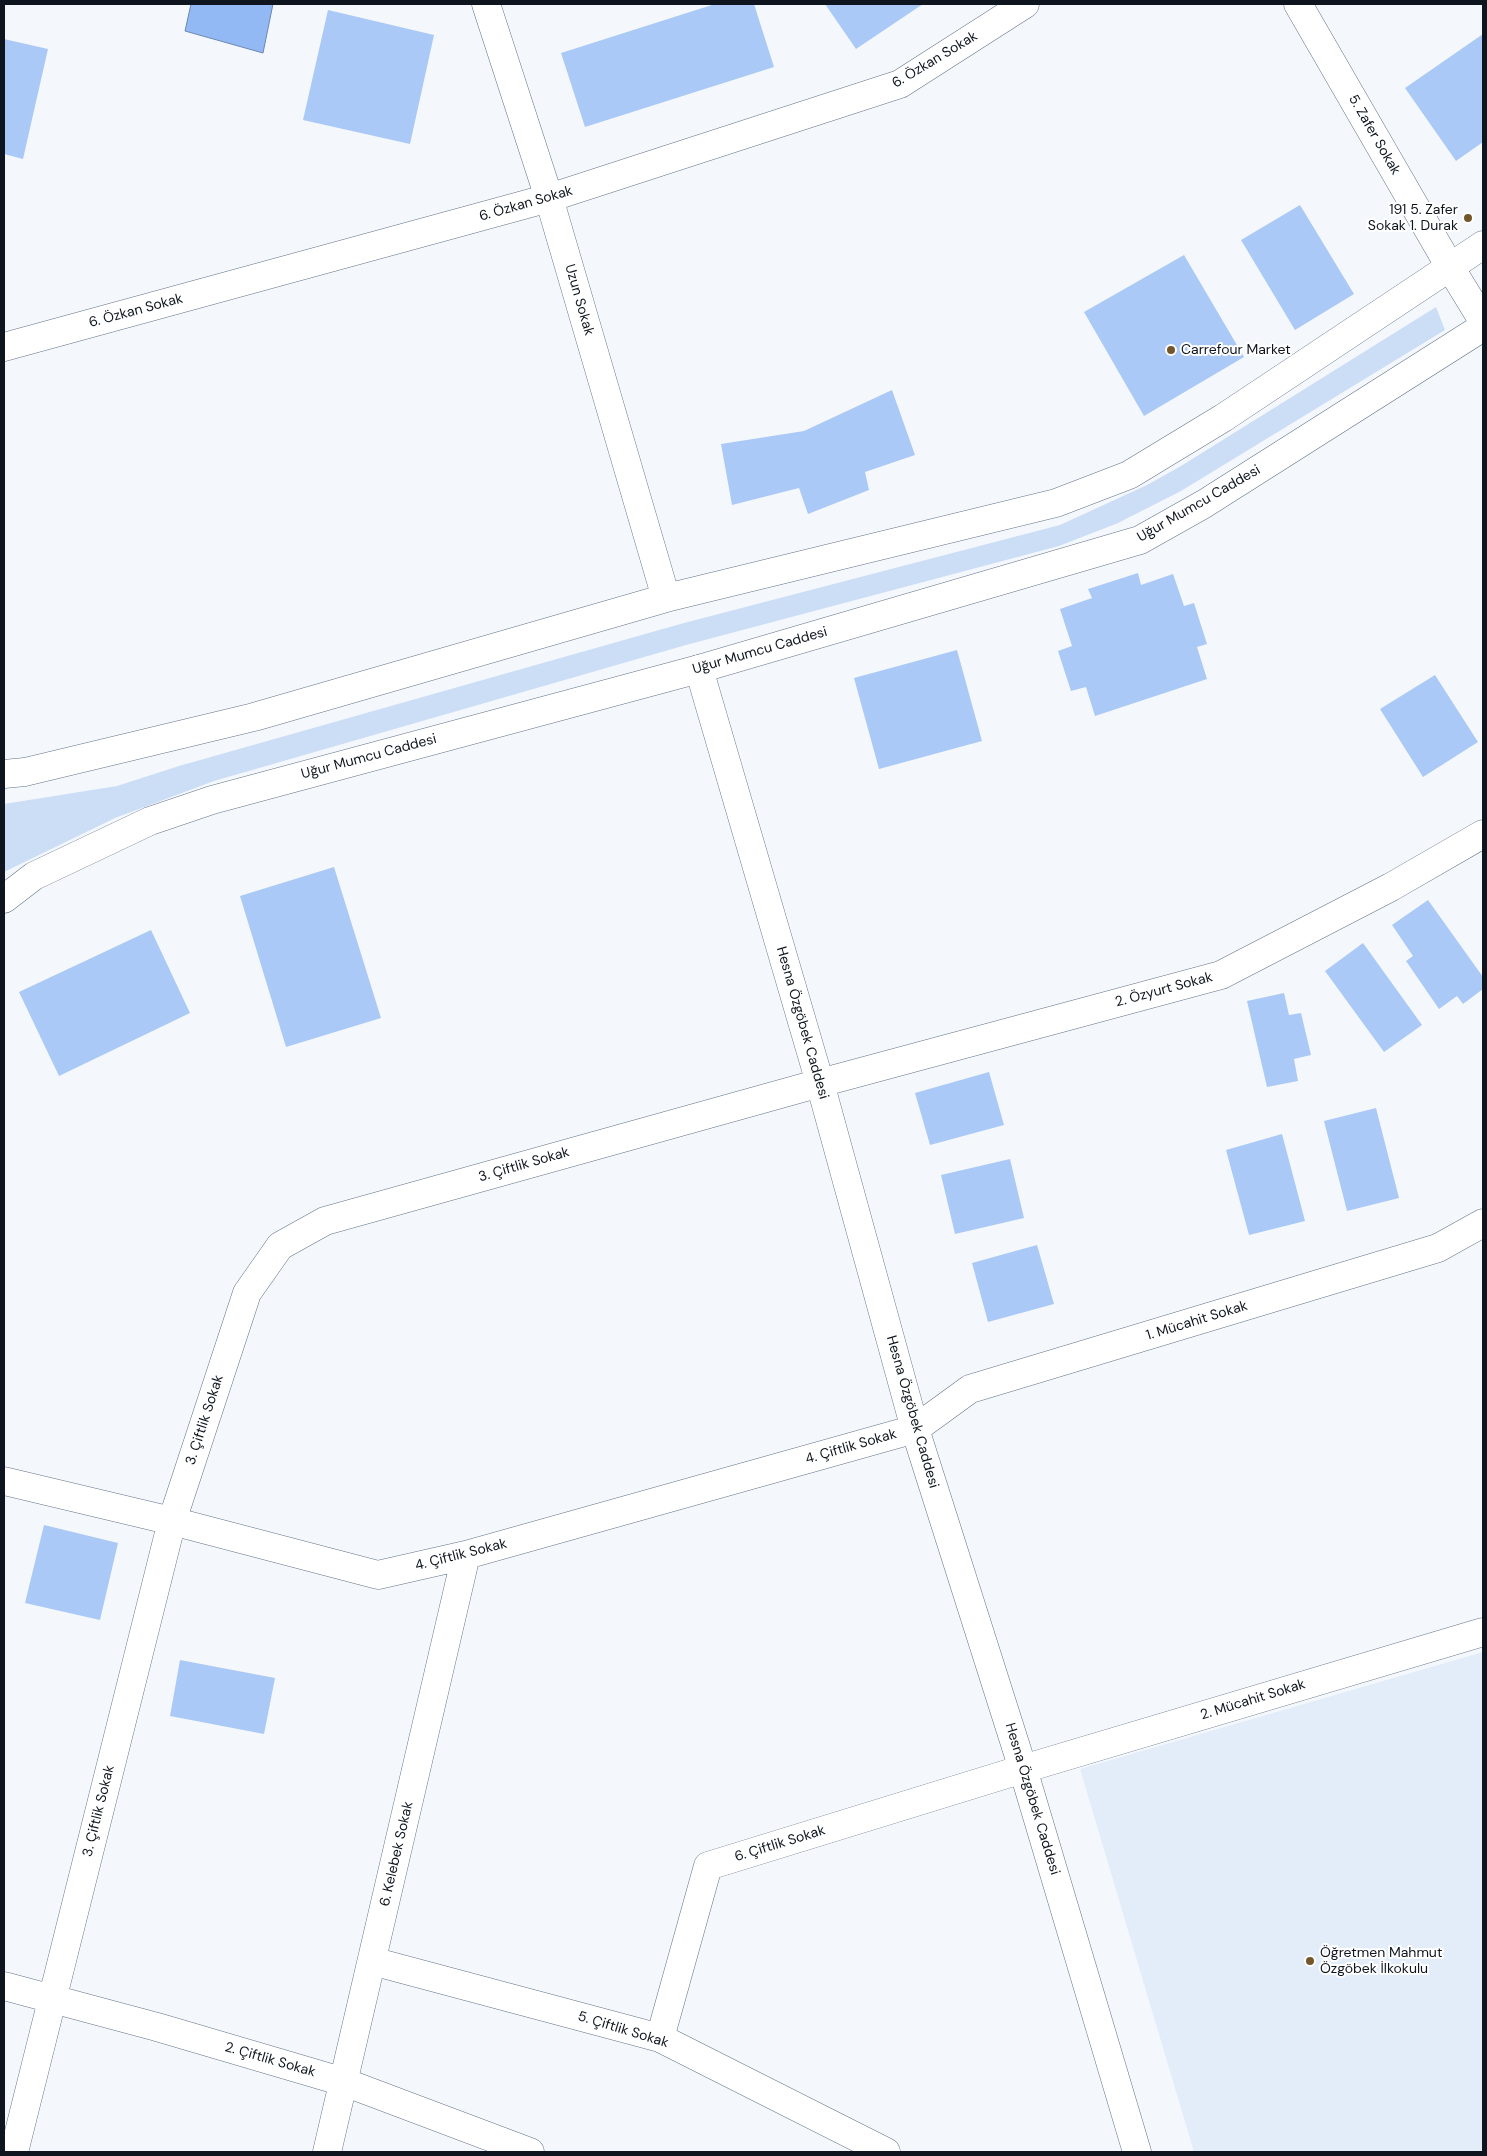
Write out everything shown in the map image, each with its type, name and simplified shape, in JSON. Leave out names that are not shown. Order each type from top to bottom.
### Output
[{"type":"street","name":"Uzun Sokak","points":[[486,4],[549,198],[666,598]]},
{"type":"street","name":"6. Özkan Sokak","points":[[4,347],[549,198],[900,84],[1025,4]]},
{"type":"street","name":"5. Zafer Sokak","points":[[1298,4],[1483,321]]},
{"type":"street","points":[[4,774],[25,772],[254,717],[666,598],[1056,503],[1129,475],[1223,418],[1483,244]]},
{"type":"street","name":"Uğur Mumcu Caddesi","points":[[4,899],[34,876],[150,821],[212,800],[699,669],[1140,540],[1204,504],[1483,327]]},
{"type":"street","name":"Hesna Özgöbek Caddesi","points":[[699,669],[820,1082],[915,1429],[1023,1769],[1137,2152]]},
{"type":"street","name":"2. Özyurt Sokak","points":[[820,1082],[1221,975],[1391,887],[1483,834]]},
{"type":"street","name":"3. Çiftlik Sokak","points":[[14,2152],[172,1521],[247,1293],[280,1246],[325,1221],[820,1082]]},
{"type":"street","name":"1. Mücahit Sokak","points":[[915,1429],[970,1389],[1438,1248],[1483,1223]]},
{"type":"street","name":"4. Çiftlik Sokak","points":[[4,1481],[172,1521],[378,1575],[466,1555],[915,1429]]},
{"type":"street","name":"6. Kelebek Sokak","points":[[327,2152],[466,1555]]},
{"type":"street","name":"2. Mücahit Sokak","points":[[1023,1769],[1483,1632]]},
{"type":"street","name":"6. Çiftlik Sokak","points":[[660,2038],[708,1866],[1023,1769]]},
{"type":"street","name":"5. Çiftlik Sokak","points":[[372,1961],[660,2038],[886,2152]]},
{"type":"street","name":"2. Çiftlik Sokak","points":[[4,1986],[157,2027],[344,2082],[530,2152]]},
{"type":"shaded area","points":[[1436,307],[1445,330],[1181,491],[1118,523],[1059,546],[686,645],[214,781],[115,818],[4,872],[4,804],[117,786],[179,766],[684,623],[1060,525],[1147,485],[1181,466]]},
{"type":"shaded area","name":"Öğretmen Mahmut Özgöbek İlkokulu","points":[[1483,1652],[1483,2152],[1194,2152],[1080,1769]]},
{"type":"water","points":[[191,4],[273,4],[263,53],[185,31]]},
{"type":"building","points":[[715,4],[754,4],[774,67],[585,127],[561,53]]},
{"type":"building","points":[[825,4],[923,4],[856,49]]},
{"type":"building","points":[[328,10],[434,35],[410,144],[303,120]]},
{"type":"building","points":[[1483,34],[1483,142],[1456,161],[1405,88]]},
{"type":"building","points":[[4,39],[48,49],[23,159],[4,154]]},
{"type":"building","points":[[1300,205],[1354,294],[1295,330],[1241,240]]},
{"type":"building","points":[[1184,255],[1244,357],[1144,416],[1084,312]]},
{"type":"building","points":[[892,390],[915,455],[865,472],[869,490],[808,514],[799,488],[732,505],[721,444],[804,431]]},
{"type":"building","points":[[1138,573],[1141,585],[1173,574],[1184,606],[1194,603],[1207,644],[1197,647],[1207,679],[1095,716],[1086,687],[1071,691],[1058,651],[1072,646],[1060,609],[1092,598],[1088,589]]},
{"type":"building","points":[[957,650],[982,741],[879,769],[854,678]]},
{"type":"building","points":[[1435,675],[1478,742],[1423,777],[1380,709]]},
{"type":"building","points":[[334,867],[381,1018],[286,1047],[240,896]]},
{"type":"building","points":[[1428,900],[1483,977],[1483,989],[1463,1004],[1457,996],[1439,1009],[1406,961],[1413,956],[1392,925]]},
{"type":"building","points":[[151,930],[190,1013],[59,1076],[19,992]]},
{"type":"building","points":[[1363,943],[1422,1025],[1384,1052],[1325,971]]},
{"type":"building","points":[[1284,993],[1289,1015],[1301,1013],[1311,1055],[1294,1059],[1298,1081],[1267,1087],[1247,1001]]},
{"type":"building","points":[[989,1072],[1004,1125],[930,1145],[915,1093]]},
{"type":"building","points":[[1376,1108],[1399,1198],[1347,1211],[1324,1121]]},
{"type":"building","points":[[1282,1134],[1305,1221],[1249,1235],[1226,1150]]},
{"type":"building","points":[[1010,1159],[1024,1218],[955,1234],[941,1175]]},
{"type":"building","points":[[1037,1245],[1054,1304],[988,1322],[972,1263]]},
{"type":"building","points":[[44,1525],[118,1543],[100,1620],[25,1603]]},
{"type":"building","points":[[180,1660],[275,1678],[264,1734],[170,1716]]},
{"type":"place","name":"191 5. Zafer Sokak 1. Durak","points":[[1468,218]]},
{"type":"place","name":"Carrefour Market","points":[[1171,350]]},
{"type":"place","name":"Öğretmen Mahmut Özgöbek İlkokulu","points":[[1310,1961]]}]
